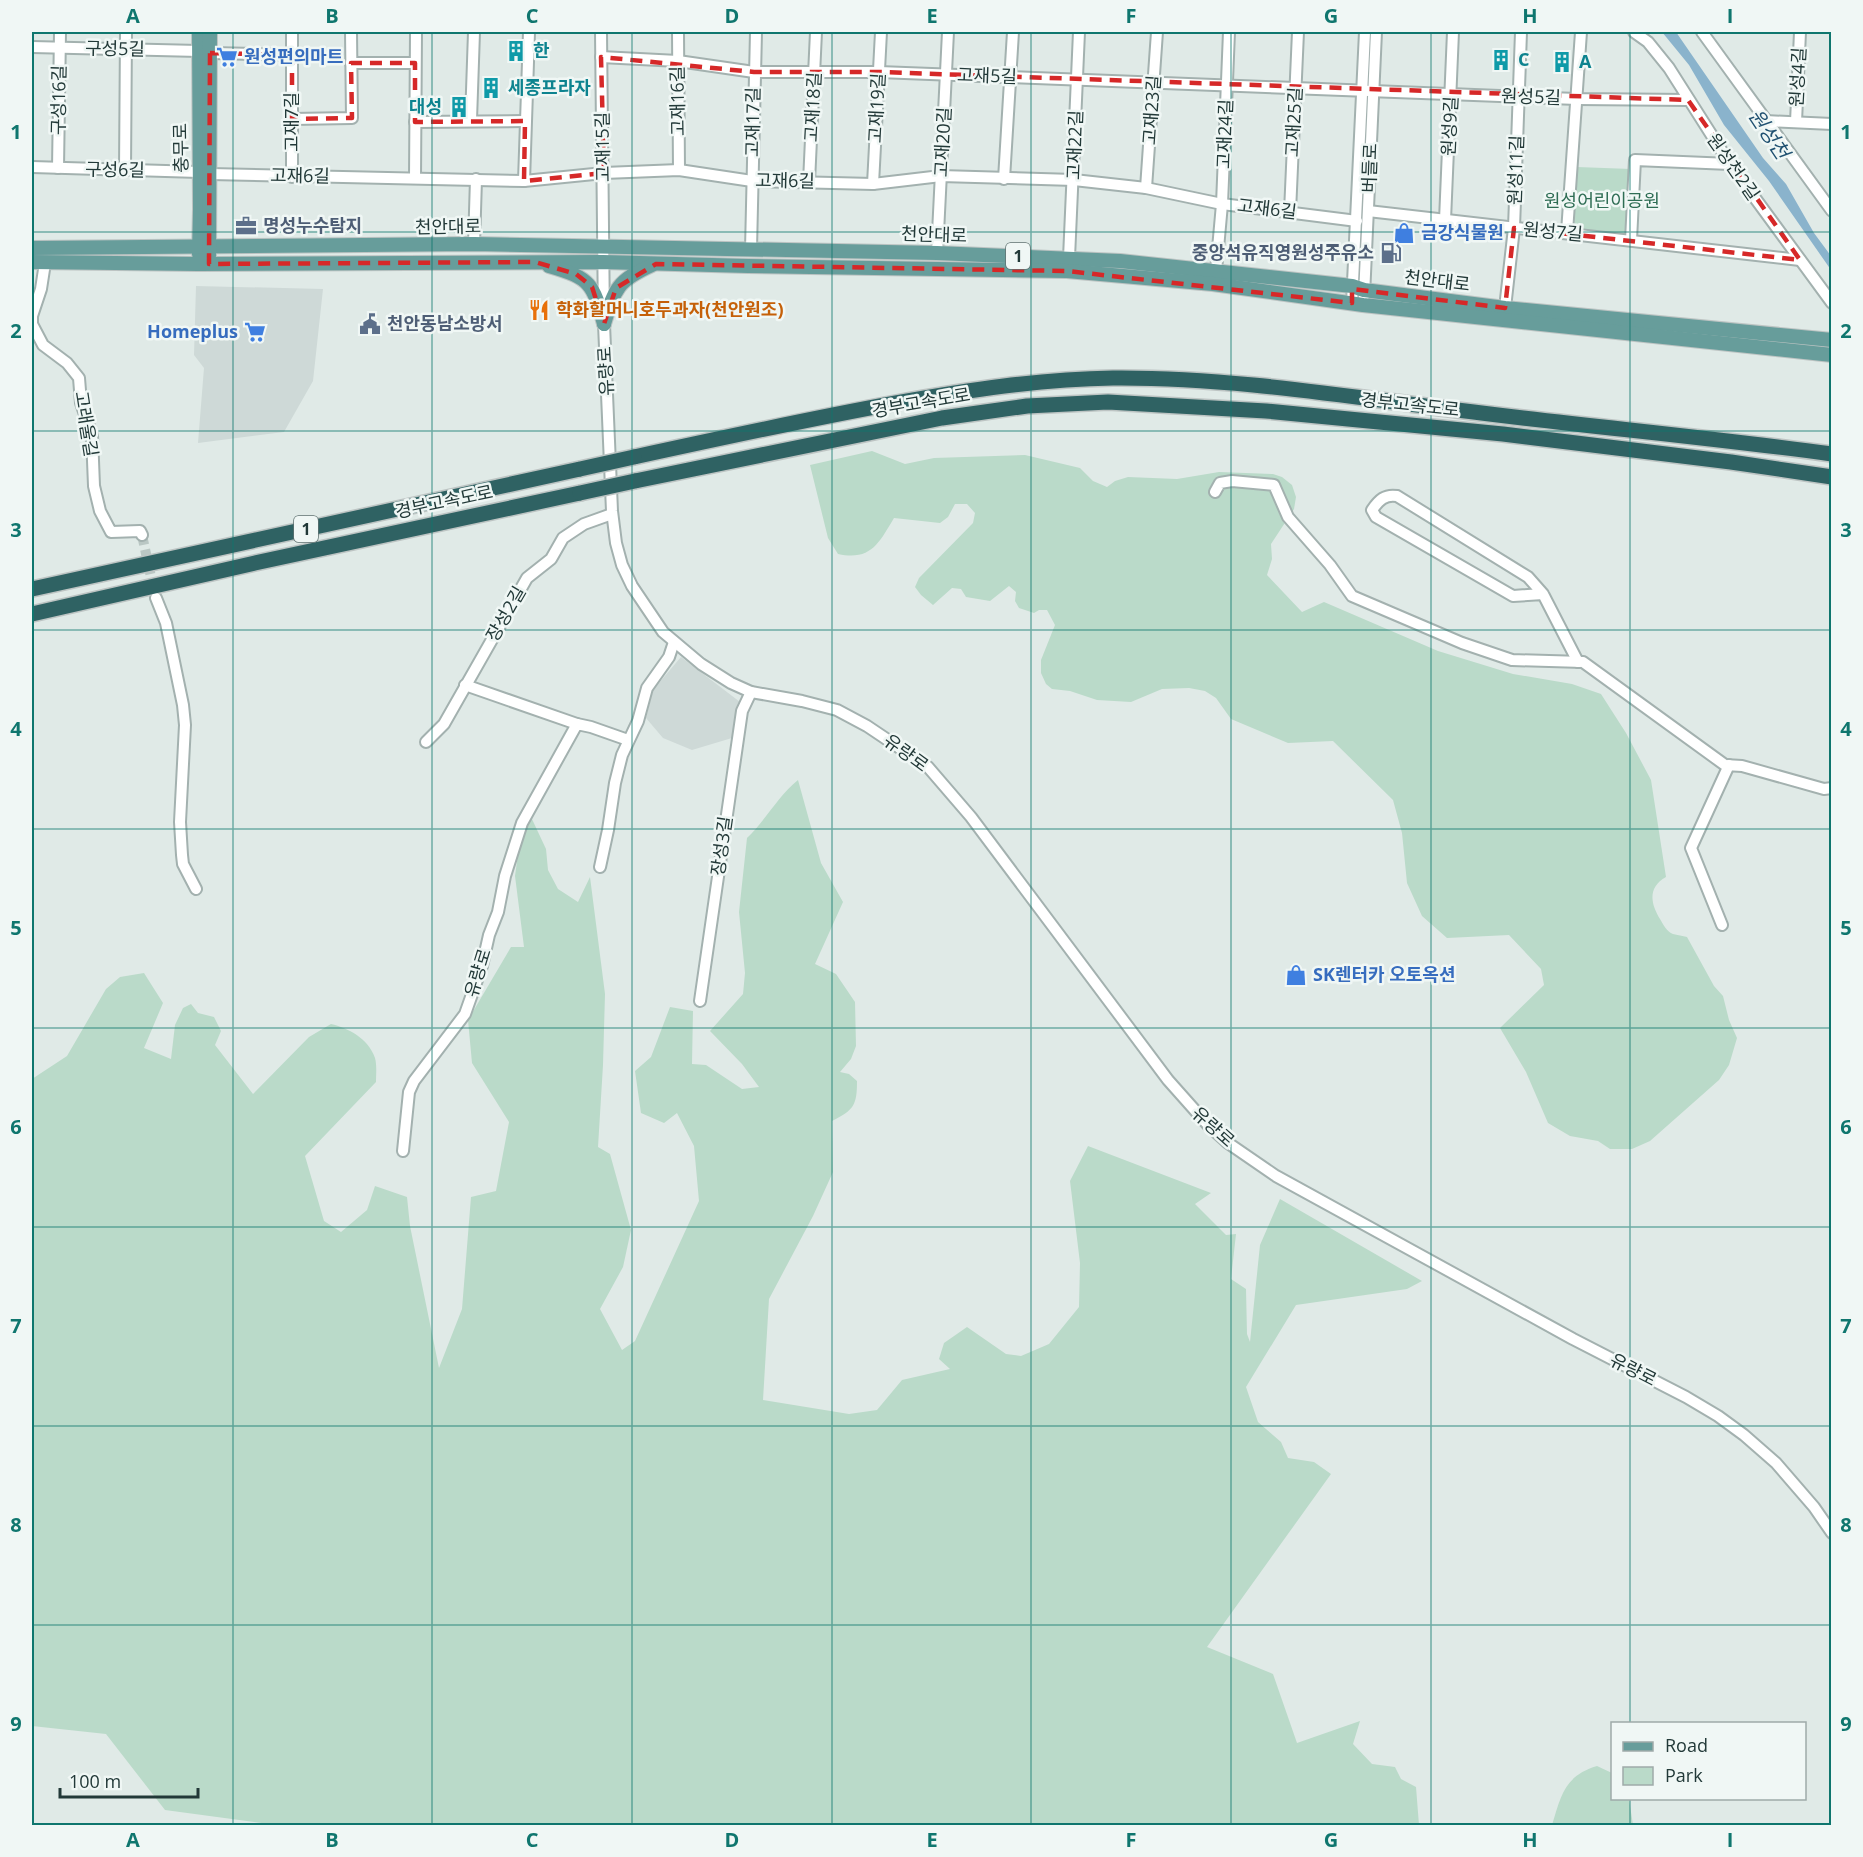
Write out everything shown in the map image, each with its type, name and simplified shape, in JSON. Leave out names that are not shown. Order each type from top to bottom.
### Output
[{"type":"highway","name":"경부고속도로","points":[[32,589],[816,417],[964,391],[1035,382],[1114,378],[1267,387],[1504,416],[1733,440],[1832,454]]},
{"type":"highway","name":"경부고속도로","points":[[32,614],[255,562],[635,481],[942,418],[1027,406],[1108,402],[1266,411],[1503,434],[1832,477]]},
{"type":"main road","name":"충무로","points":[[199,32],[204,52],[204,264]]},
{"type":"main road","name":"충무로","points":[[204,52],[210,32]]},
{"type":"main road","name":"천안대로","points":[[32,248],[603,245],[1069,258],[1120,261],[1358,288],[1505,308],[1832,340]]},
{"type":"main road","name":"천안대로","points":[[38,262],[204,264],[603,262],[1067,271],[1213,284],[1357,304],[1832,355]]},
{"type":"main road","points":[[535,262],[576,274],[592,287],[604,324]]},
{"type":"main road","points":[[604,324],[616,288],[631,275],[656,264]]},
{"type":"street","name":"구성16길","points":[[58,168],[60,32]]},
{"type":"street","points":[[125,170],[126,32]]},
{"type":"street","name":"고재7길","points":[[292,32],[292,177]]},
{"type":"street","points":[[292,119],[352,118],[351,32]]},
{"type":"street","points":[[415,178],[416,32]]},
{"type":"street","points":[[471,120],[474,32]]},
{"type":"street","points":[[524,180],[529,32]]},
{"type":"street","name":"고재15길","points":[[601,32],[603,262]]},
{"type":"street","name":"고재16길","points":[[678,32],[679,170]]},
{"type":"street","name":"고재17길","points":[[751,249],[756,32]]},
{"type":"street","name":"고재18길","points":[[809,182],[816,32]]},
{"type":"street","name":"고재19길","points":[[873,184],[881,32]]},
{"type":"street","name":"고재20길","points":[[937,253],[948,32]]},
{"type":"street","points":[[1004,179],[1013,32]]},
{"type":"street","name":"고재22길","points":[[1069,258],[1079,32]]},
{"type":"street","name":"고재23길","points":[[1146,188],[1157,32]]},
{"type":"street","name":"고재24길","points":[[1216,272],[1222,204],[1229,32]]},
{"type":"street","name":"고재25길","points":[[1290,212],[1298,32]]},
{"type":"street","name":"버들로","points":[[1357,304],[1368,211],[1368,91],[1365,32]]},
{"type":"street","name":"버들로","points":[[1358,288],[1357,221],[1368,91],[1376,32]]},
{"type":"street","name":"원성9길","points":[[1445,220],[1453,32]]},
{"type":"street","name":"원성11길","points":[[1505,308],[1514,228],[1521,32]]},
{"type":"street","points":[[1567,232],[1581,32]]},
{"type":"street","name":"원성천2길","points":[[1634,32],[1648,42],[1669,68],[1730,164],[1832,303]]},
{"type":"street","points":[[1702,32],[1832,211]]},
{"type":"street","name":"원성4길","points":[[1796,122],[1800,32]]},
{"type":"street","name":"구성5길","points":[[32,47],[204,52]]},
{"type":"street","points":[[204,52],[292,55]]},
{"type":"street","name":"고재5길","points":[[601,57],[678,61],[754,72],[879,72],[1368,91]]},
{"type":"street","points":[[351,63],[415,63]]},
{"type":"street","name":"원성5길","points":[[1368,91],[1577,99],[1688,100]]},
{"type":"street","points":[[415,122],[525,121]]},
{"type":"street","points":[[1765,121],[1832,124]]},
{"type":"street","points":[[1631,240],[1635,160],[1730,164]]},
{"type":"street","name":"구성6길","points":[[32,167],[204,173]]},
{"type":"street","name":"고재6길","points":[[204,173],[292,177],[524,180],[604,173],[679,170],[752,181],[873,184],[941,176],[1074,180],[1146,188],[1222,204],[1357,221]]},
{"type":"street","points":[[474,244],[476,179]]},
{"type":"street","name":"원성7길","points":[[1368,211],[1800,260]]},
{"type":"street","name":"고래울길","points":[[38,262],[42,289],[32,316],[32,324],[43,345],[67,363],[79,378],[81,403],[92,435],[94,486],[100,512],[111,532],[140,531],[142,536]]},
{"type":"street","name":"유량로","points":[[603,262],[612,514],[616,543],[622,565],[632,586],[663,632],[701,664],[730,683],[750,692],[837,710],[867,726],[928,767],[953,794],[1168,1080],[1208,1125],[1228,1143],[1276,1176],[1573,1339],[1686,1396],[1718,1416],[1776,1463],[1814,1507],[1832,1533]]},
{"type":"street","points":[[1215,492],[1220,483],[1232,481],[1274,485],[1288,517],[1330,565],[1352,596],[1461,644],[1512,660],[1583,662],[1725,765],[1742,766],[1824,789],[1832,788]]},
{"type":"street","points":[[1543,594],[1513,596],[1376,517],[1372,510],[1379,500],[1389,495],[1397,496],[1528,577],[1543,594],[1578,662]]},
{"type":"street","name":"장성2길","points":[[426,742],[444,724],[527,578],[551,559],[563,538],[584,524],[612,514]]},
{"type":"street","points":[[156,598],[166,623],[183,705],[185,725],[180,822],[182,855],[183,864],[196,889]]},
{"type":"street","points":[[600,867],[622,755],[639,722],[647,688],[669,657],[674,642]]},
{"type":"street","points":[[465,685],[628,741]]},
{"type":"street","name":"장성3길","points":[[700,1001],[742,711],[750,692]]},
{"type":"street","name":"유량로","points":[[403,1151],[409,1092],[414,1081],[465,1014],[482,966],[489,935],[498,912],[505,876],[522,823],[577,724]]},
{"type":"street","points":[[1722,925],[1691,848],[1729,765]]},
{"type":"highlighted area","points":[[210,53],[292,55],[292,119],[352,118],[351,63],[415,63],[415,122],[525,121],[524,181],[604,173],[601,57],[754,72],[879,72],[1688,100],[1800,260],[1514,228],[1505,308],[1352,289],[1352,303],[1067,271],[656,264],[616,288],[604,324],[592,287],[576,274],[535,262],[209,264]]},
{"type":"shaded area","points":[[196,286],[323,289],[313,381],[284,432],[198,443],[204,368],[194,355]]},
{"type":"shaded area","points":[[681,657],[740,702],[736,708],[732,738],[692,750],[663,738],[646,718],[653,690]]},
{"type":"green space","name":"원성어린이공원","points":[[1577,167],[1631,169],[1627,240],[1574,233]]},
{"type":"green space","points":[[872,451],[905,464],[934,458],[1025,455],[1080,468],[1093,481],[1107,487],[1115,481],[1128,477],[1177,479],[1219,472],[1273,474],[1282,477],[1292,485],[1296,497],[1294,509],[1271,544],[1272,559],[1267,575],[1302,612],[1324,602],[1438,651],[1513,674],[1572,684],[1601,694],[1626,733],[1651,780],[1666,877],[1654,890],[1652,896],[1654,907],[1669,932],[1687,937],[1714,986],[1723,996],[1729,1020],[1737,1038],[1729,1065],[1719,1080],[1650,1141],[1632,1149],[1610,1149],[1598,1141],[1570,1136],[1548,1123],[1526,1072],[1500,1028],[1544,985],[1541,969],[1509,935],[1447,938],[1422,916],[1407,883],[1402,833],[1393,800],[1333,741],[1288,743],[1231,719],[1216,698],[1205,691],[1189,688],[1162,689],[1131,702],[1097,700],[1070,691],[1052,689],[1046,684],[1041,673],[1041,660],[1055,625],[1047,610],[1034,613],[1019,608],[1015,601],[1016,592],[1009,586],[990,601],[966,597],[961,589],[952,588],[933,605],[915,587],[919,578],[973,523],[975,513],[967,504],[955,504],[948,517],[940,523],[894,518],[873,548],[859,555],[838,554],[828,538],[810,465]]},
{"type":"green space","points":[[798,780],[821,863],[843,902],[815,964],[836,974],[855,1002],[856,1046],[851,1059],[840,1072],[849,1074],[857,1081],[857,1089],[855,1101],[850,1110],[832,1121],[833,1172],[813,1216],[769,1299],[763,1400],[849,1414],[877,1410],[902,1380],[950,1369],[939,1359],[944,1343],[967,1327],[1006,1354],[1021,1356],[1049,1344],[1079,1307],[1080,1263],[1070,1181],[1088,1146],[1211,1193],[1195,1204],[1226,1235],[1236,1234],[1231,1279],[1246,1289],[1247,1334],[1250,1342],[1260,1245],[1280,1199],[1422,1281],[1407,1289],[1296,1305],[1246,1387],[1258,1422],[1281,1442],[1288,1458],[1314,1462],[1331,1474],[1207,1647],[1273,1674],[1297,1743],[1360,1721],[1353,1744],[1372,1764],[1395,1767],[1401,1779],[1416,1787],[1419,1825],[277,1825],[165,1810],[106,1734],[32,1726],[32,1079],[67,1056],[106,989],[120,977],[144,973],[163,1003],[144,1048],[171,1059],[175,1025],[183,1008],[191,1004],[198,1013],[214,1017],[221,1031],[215,1045],[253,1094],[309,1037],[331,1024],[357,1035],[368,1045],[375,1058],[376,1082],[305,1156],[324,1221],[341,1232],[367,1210],[375,1186],[407,1197],[410,1226],[439,1368],[462,1309],[471,1197],[496,1191],[509,1122],[472,1063],[468,1020],[511,947],[524,947],[515,876],[519,847],[531,817],[546,849],[548,870],[558,889],[578,902],[590,877],[605,994],[598,1147],[610,1154],[631,1230],[623,1267],[600,1309],[622,1350],[635,1341],[699,1201],[694,1146],[677,1113],[664,1123],[641,1113],[635,1071],[651,1057],[670,1007],[693,1011],[692,1064],[706,1065],[742,1089],[759,1087],[742,1064],[710,1031],[743,994],[745,973],[739,912],[747,838],[784,793]]},
{"type":"green space","points":[[1597,1766],[1611,1773],[1611,1800],[1629,1800],[1633,1825],[1552,1825],[1561,1796],[1571,1781],[1586,1770]]},
{"type":"water","points":[[1662,32],[1676,32],[1763,158],[1786,184],[1814,233],[1831,256],[1831,270],[1769,181],[1724,125],[1689,65]]},
{"type":"tunnel","points":[[142,535],[154,591]]},
{"type":"place","name":"한","points":[[516,51]]},
{"type":"place","name":"원성편의마트","points":[[227,57]]},
{"type":"place","name":"C","points":[[1501,60]]},
{"type":"place","name":"A","points":[[1562,62]]},
{"type":"place","name":"세종프라자","points":[[491,88]]},
{"type":"place","name":"대성","points":[[459,107]]},
{"type":"place","name":"명성누수탐지","points":[[246,226]]},
{"type":"place","name":"금강식물원","points":[[1404,233]]},
{"type":"place","name":"중앙석유직영원성주유소","points":[[1391,253]]},
{"type":"place","name":"학화할머니호두과자(천안원조)","points":[[539,310]]},
{"type":"place","name":"천안동남소방서","points":[[370,324]]},
{"type":"place","name":"Homeplus","points":[[255,332]]},
{"type":"place","name":"SK렌터카 오토옥션","points":[[1296,975]]},
{"type":"water label","name":"원성천","points":[[1769,134]]}]
